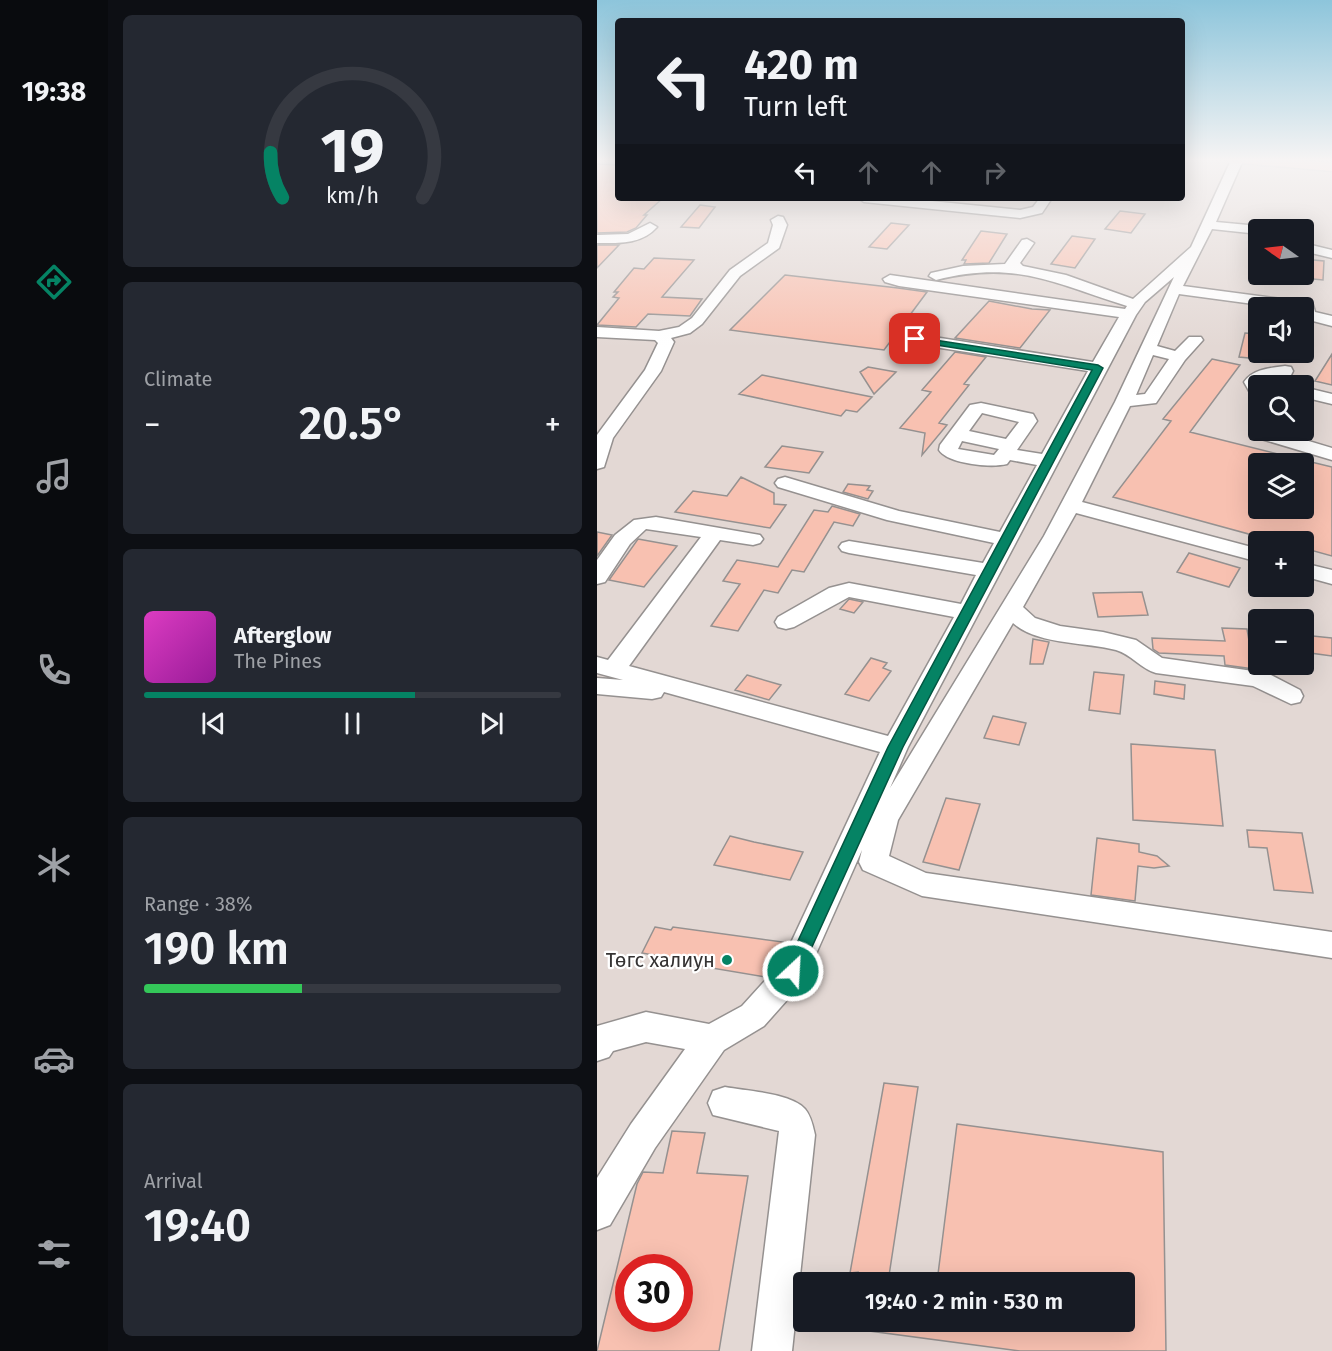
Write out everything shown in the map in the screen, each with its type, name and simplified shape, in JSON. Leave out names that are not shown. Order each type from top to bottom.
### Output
[{"type":"street","points":[[597,332],[659,336],[684,330],[697,321],[730,278],[774,245],[779,221]]},
{"type":"street","points":[[1210,221],[1175,289],[1124,402],[1071,505],[885,819],[873,862],[922,884],[1332,945]]},
{"type":"street","points":[[1208,225],[1248,229]]},
{"type":"street","points":[[597,239],[630,240],[639,237],[649,228]]},
{"type":"street","points":[[1020,270],[1012,264],[1027,243]]},
{"type":"street","points":[[597,1212],[643,1136],[712,1039],[753,1016],[793,971],[895,747],[1098,368],[1132,309],[1197,249]]},
{"type":"street","points":[[1314,250],[1332,254]]},
{"type":"street","points":[[936,276],[956,270],[1020,270],[1050,274],[1113,297],[1132,309]]},
{"type":"street","points":[[891,279],[899,282],[1132,309]]},
{"type":"street","points":[[1022,289],[1113,297]]},
{"type":"street","points":[[1175,289],[1248,298]]},
{"type":"street","points":[[1314,316],[1332,321]]},
{"type":"street","points":[[597,464],[604,438],[653,371],[661,355],[666,342],[659,336]]},
{"type":"street","points":[[915,339],[1098,368]]},
{"type":"street","points":[[1124,402],[1150,399],[1179,357],[1195,340]]},
{"type":"street","points":[[1148,349],[1179,357]]},
{"type":"street","points":[[1314,395],[1332,399]]},
{"type":"street","points":[[981,408],[1027,418],[1028,421],[1012,444],[1000,460],[989,461],[948,450],[949,445],[976,409],[981,408]]},
{"type":"street","points":[[1283,441],[1332,454]]},
{"type":"street","points":[[1012,444],[1048,461]]},
{"type":"street","points":[[785,483],[808,487],[832,498],[880,512],[1007,539]]},
{"type":"street","points":[[1071,505],[1248,553]]},
{"type":"street","points":[[599,569],[633,529],[643,524],[656,523],[753,539]]},
{"type":"street","points":[[714,533],[602,674],[708,696],[895,747]]},
{"type":"street","points":[[849,547],[989,571]]},
{"type":"street","points":[[1314,572],[1332,577]]},
{"type":"street","points":[[786,622],[837,593],[849,590],[967,612]]},
{"type":"street","points":[[1010,608],[1027,623],[1057,633],[1128,645],[1156,665],[1258,679],[1291,696]]},
{"type":"street","points":[[597,1047],[602,1040],[646,1028],[712,1039]]},
{"type":"street","points":[[725,1103],[787,1115],[795,1123],[797,1135],[772,1351]]},
{"type":"shaded area","points":[[597,221],[1248,221],[1248,285],[1314,285],[1314,221],[1332,221],[1332,1351],[597,1351]]},
{"type":"building","points":[[597,221],[642,221],[636,228],[627,232],[597,233]]},
{"type":"building","points":[[686,221],[704,221],[699,228],[681,227]]},
{"type":"building","points":[[1112,221],[1140,221],[1131,233],[1105,229]]},
{"type":"building","points":[[891,223],[909,225],[887,249],[869,247]]},
{"type":"building","points":[[981,231],[1007,234],[989,263],[964,264],[966,260],[962,260]]},
{"type":"building","points":[[1072,236],[1095,239],[1075,268],[1051,264]]},
{"type":"building","points":[[597,245],[619,245],[597,268]]},
{"type":"building","points":[[654,258],[694,260],[662,297],[702,299],[690,316],[648,314],[636,327],[597,325],[619,298],[613,297],[618,292],[614,292],[634,268],[644,269]]},
{"type":"building","points":[[1314,260],[1324,261],[1323,280],[1314,279]]},
{"type":"building","points":[[785,275],[927,292],[884,350],[730,330]]},
{"type":"building","points":[[989,301],[1050,310],[1020,348],[955,338]]},
{"type":"building","points":[[1245,333],[1248,333],[1248,358],[1239,357]]},
{"type":"building","points":[[955,352],[986,357],[964,384],[969,385],[939,423],[947,425],[922,455],[925,433],[900,428],[931,392],[922,390]]},
{"type":"building","points":[[1332,354],[1332,385],[1315,381]]},
{"type":"building","points":[[1212,359],[1240,365],[1190,432],[1274,453],[1248,453],[1248,519],[1314,519],[1314,463],[1332,467],[1332,556],[1314,551],[1314,531],[1248,531],[1248,534],[1113,497],[1171,421],[1163,419]]},
{"type":"building","points":[[868,367],[896,372],[874,394],[860,372]]},
{"type":"building","points":[[762,375],[872,397],[857,412],[846,410],[841,416],[739,394]]},
{"type":"building","points":[[782,446],[823,452],[809,473],[765,467]]},
{"type":"building","points":[[741,477],[774,493],[774,504],[786,505],[770,528],[675,512],[693,491],[727,496]]},
{"type":"building","points":[[848,484],[870,486],[867,490],[873,491],[868,499],[843,492]]},
{"type":"building","points":[[832,506],[860,514],[853,526],[834,522],[804,572],[792,570],[778,593],[764,590],[738,631],[711,626],[740,584],[723,581],[737,560],[778,567],[814,510],[828,512]]},
{"type":"building","points":[[597,532],[612,535],[597,556]]},
{"type":"building","points":[[638,539],[677,546],[644,587],[609,580]]},
{"type":"building","points":[[1189,553],[1240,568],[1229,587],[1177,572]]},
{"type":"building","points":[[1142,592],[1148,615],[1098,617],[1093,593]]},
{"type":"building","points":[[849,599],[863,602],[854,613],[840,609]]},
{"type":"building","points":[[1222,628],[1247,629],[1248,668],[1225,665],[1224,656],[1159,653],[1153,649],[1152,638],[1225,641]]},
{"type":"building","points":[[1314,636],[1332,638],[1332,656],[1314,654]]},
{"type":"building","points":[[1033,639],[1049,642],[1043,664],[1030,664]]},
{"type":"building","points":[[871,658],[887,663],[883,668],[891,671],[869,701],[845,694]]},
{"type":"building","points":[[1094,672],[1124,675],[1120,714],[1089,710]]},
{"type":"building","points":[[747,675],[781,685],[769,700],[735,690]]},
{"type":"building","points":[[1155,681],[1185,685],[1184,699],[1154,694]]},
{"type":"building","points":[[993,716],[1026,723],[1019,745],[984,738]]},
{"type":"building","points":[[1131,744],[1215,750],[1223,826],[1133,820]]},
{"type":"building","points":[[946,798],[980,804],[959,870],[923,862]]},
{"type":"building","points":[[1247,830],[1302,833],[1313,893],[1274,890],[1267,848],[1249,847]]},
{"type":"building","points":[[730,836],[803,852],[790,880],[714,865]]},
{"type":"building","points":[[1097,838],[1139,844],[1139,852],[1157,856],[1169,866],[1154,868],[1138,866],[1135,901],[1091,895]]},
{"type":"building","points":[[655,927],[671,930],[673,927],[783,942],[773,969],[766,977],[658,959],[659,956],[642,953]]},
{"type":"building","points":[[884,1083],[918,1087],[890,1272],[850,1272]]},
{"type":"building","points":[[957,1124],[1163,1152],[1166,1351],[1020,1351],[877,1332],[1135,1332],[1135,1272],[938,1272]]},
{"type":"building","points":[[672,1131],[705,1133],[697,1173],[748,1176],[719,1351],[597,1351],[615,1276],[615,1332],[693,1332],[693,1254],[620,1254],[637,1184],[643,1172],[663,1173]]},
{"type":"place","name":"Төгс халиун","points":[[727,960]]},
{"type":"route","points":[[793,971],[895,747],[1098,368],[915,339]]}]
